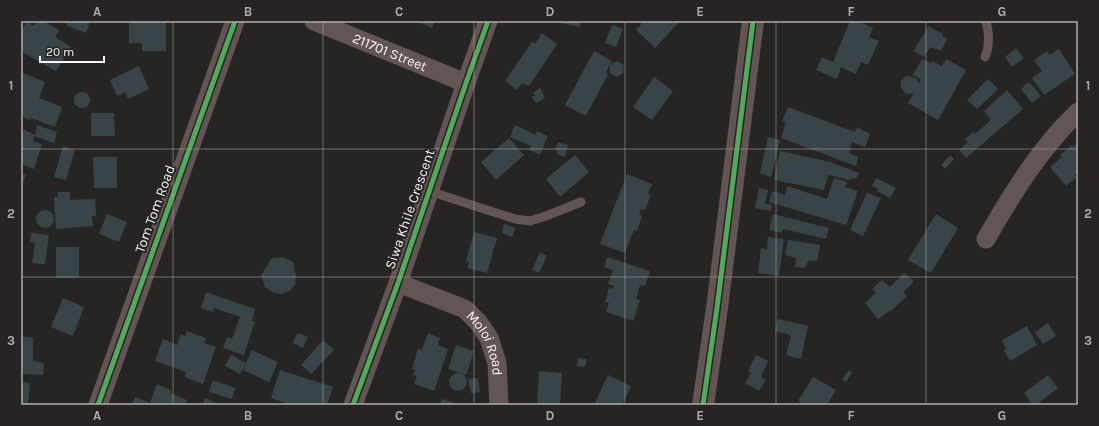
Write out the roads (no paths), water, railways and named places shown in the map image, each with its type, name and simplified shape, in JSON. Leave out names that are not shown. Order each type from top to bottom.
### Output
[{"type":"street","name":"Tom Tom Road","points":[[98,405],[235,21]]},
{"type":"street","name":"211701 Street","points":[[314,21],[466,83]]},
{"type":"street","name":"Siwa Khile Crescent","points":[[353,405],[398,283],[488,21]]},
{"type":"street","points":[[703,405],[717,308],[753,21]]},
{"type":"street","points":[[986,239],[1007,202],[1027,172],[1061,127],[1078,112]]},
{"type":"street","name":"Moloi Road","points":[[398,283],[465,309],[478,322],[489,338],[497,363],[499,405]]},
{"type":"lane","points":[[985,57],[989,48],[988,28],[986,21]]},
{"type":"lane","points":[[429,191],[515,219],[530,221],[581,202]]}]
